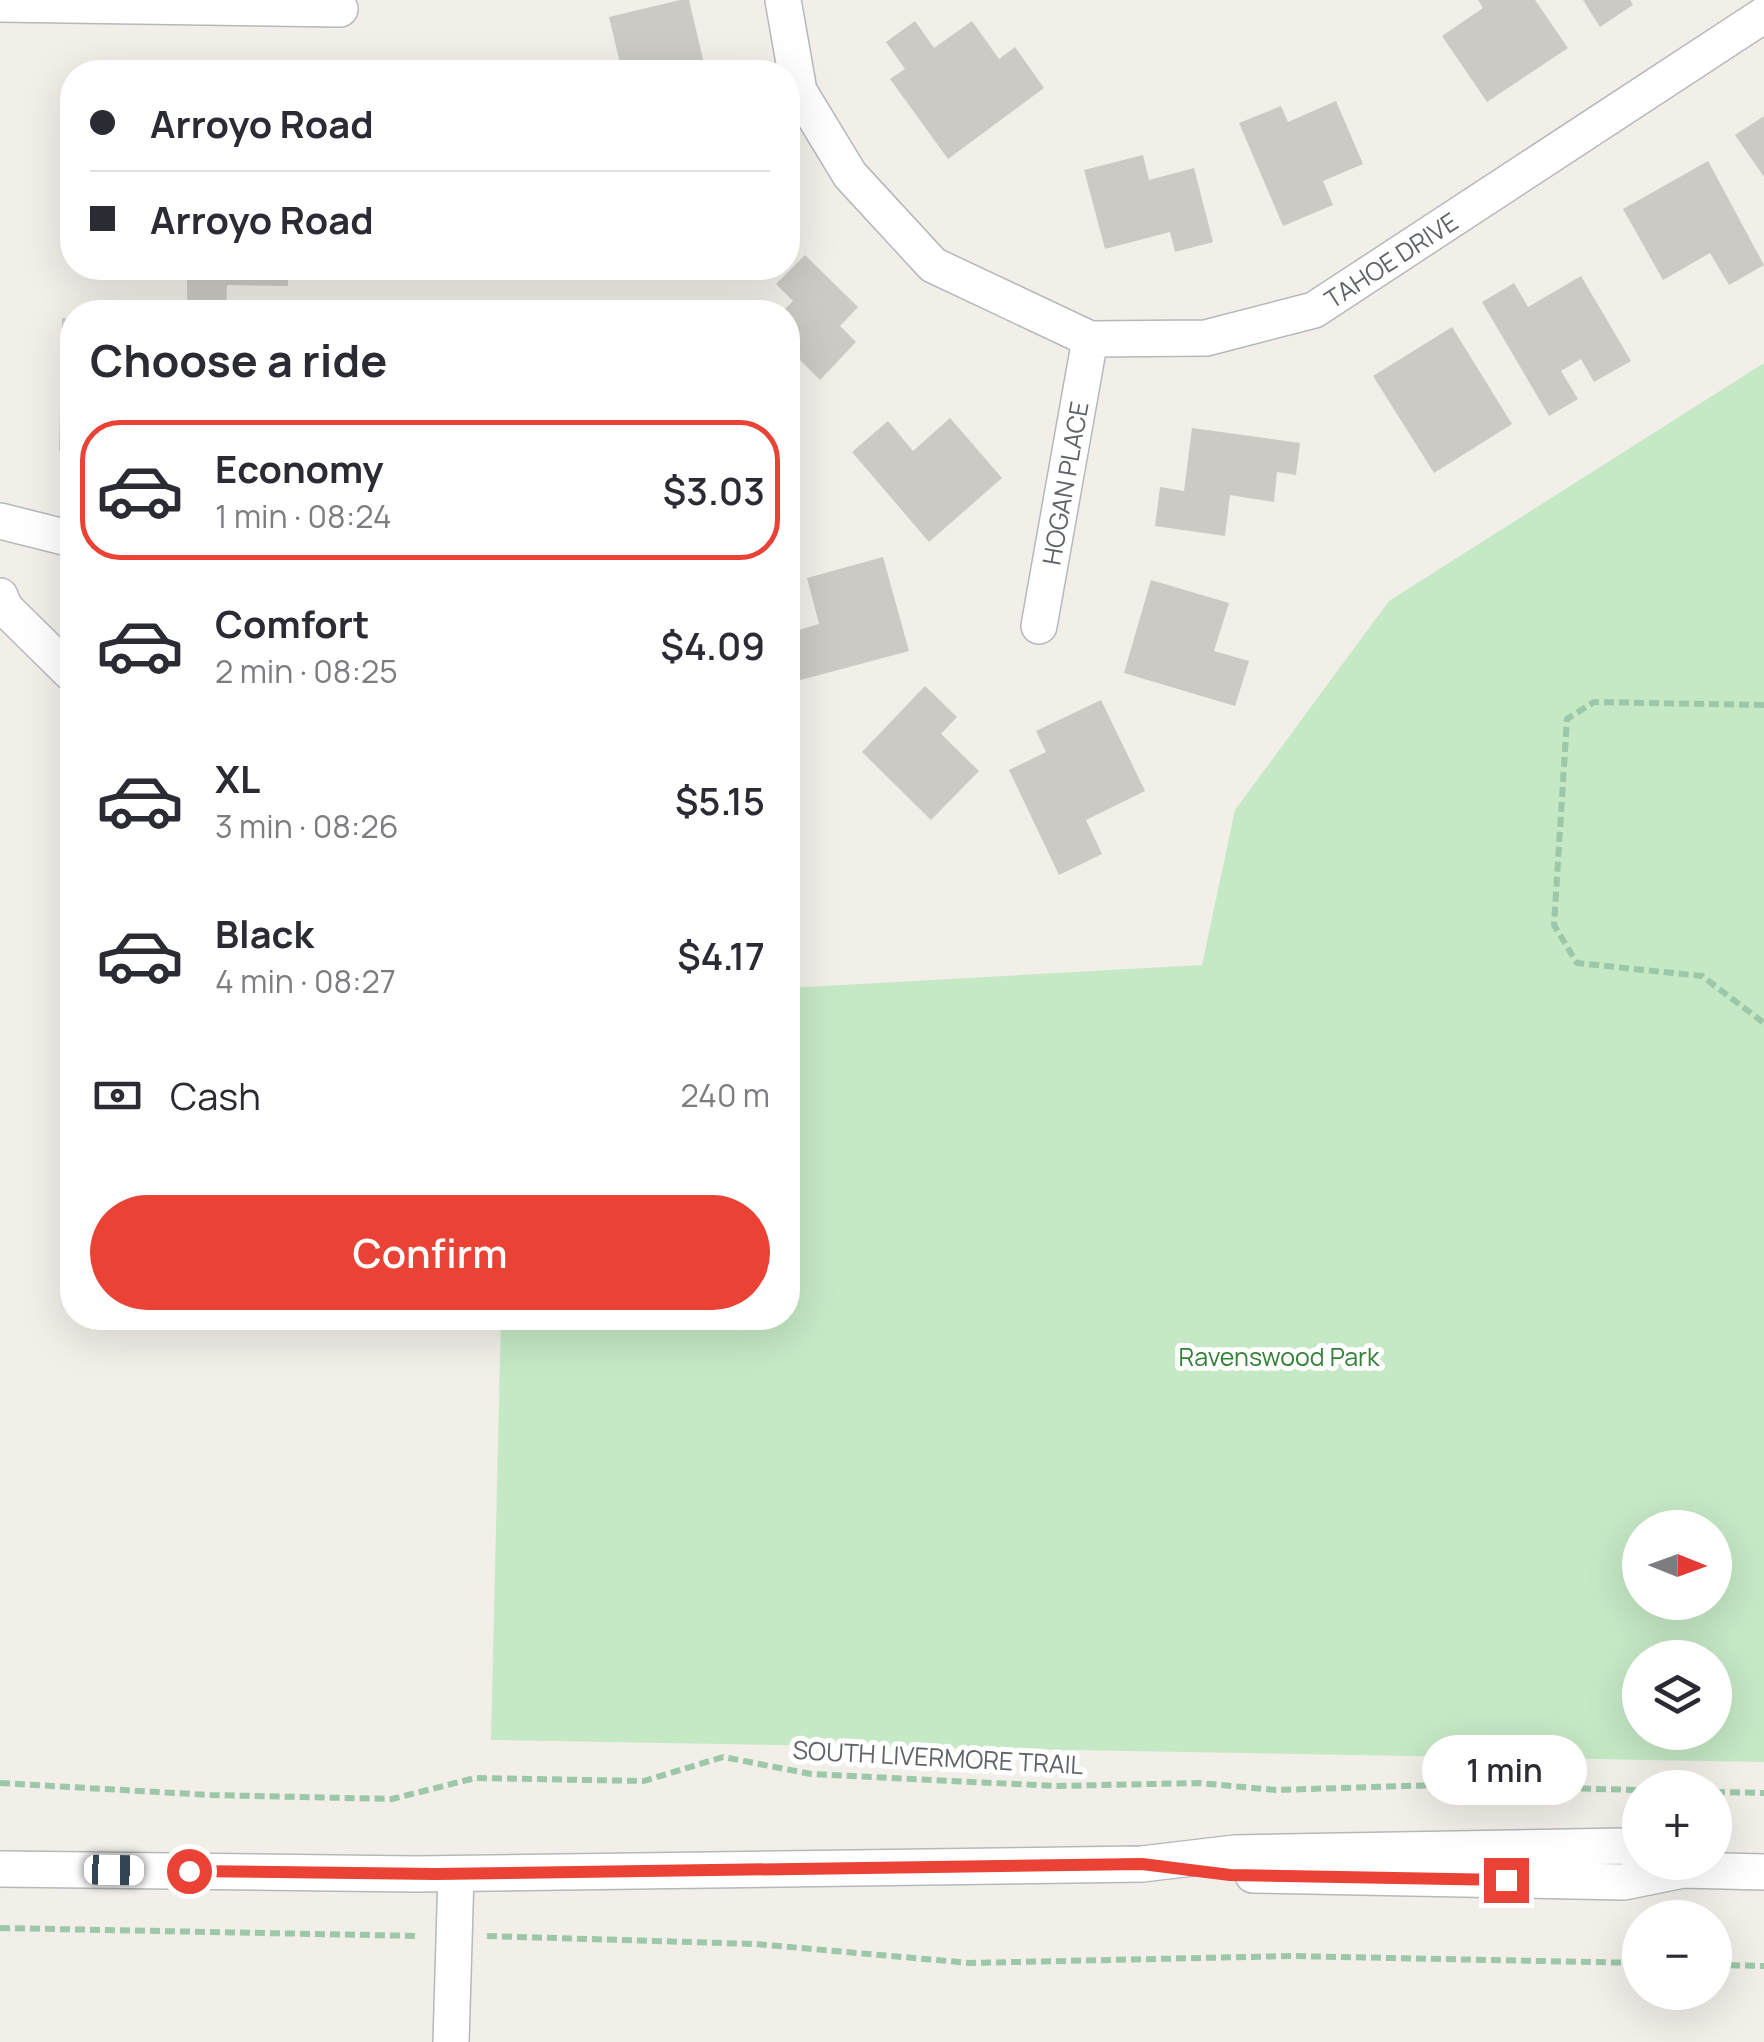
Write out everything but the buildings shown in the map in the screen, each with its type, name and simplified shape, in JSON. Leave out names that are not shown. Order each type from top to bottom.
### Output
[{"type":"street","name":"TAHOE DRIVE","points":[[783,0],[793,60]]},
{"type":"street","points":[[0,4],[340,9]]},
{"type":"street","name":"TAHOE DRIVE","points":[[800,94],[850,175],[933,265],[1090,340],[1206,338],[1314,310],[1764,15]]},
{"type":"street","name":"HOGAN PLACE","points":[[1039,626],[1090,340]]},
{"type":"street","points":[[0,520],[60,536]]},
{"type":"street","points":[[0,596],[4,608],[60,662]]},
{"type":"street","points":[[0,1869],[456,1874],[1142,1864],[1255,1852],[1622,1846]]},
{"type":"street","points":[[1142,1864],[1230,1875],[1630,1880]]},
{"type":"street","points":[[1732,1870],[1764,1872]]},
{"type":"street","points":[[450,2042],[456,1874]]},
{"type":"path","points":[[1764,705],[1594,702],[1567,719],[1554,925],[1577,963],[1702,976],[1764,1023]]},
{"type":"path","name":"SOUTH LIVERMORE TRAIL","points":[[0,1783],[210,1795],[392,1798],[475,1778],[644,1780],[723,1757],[811,1774],[1055,1786],[1199,1782],[1276,1790],[1439,1785],[1622,1790]]},
{"type":"path","points":[[1732,1792],[1764,1793]]},
{"type":"path","points":[[0,1928],[756,1944],[970,1963],[1292,1956],[1622,1963]]},
{"type":"path","points":[[1732,1965],[1764,1966]]},
{"type":"green space","name":"Ravenswood Park","points":[[1764,363],[1764,1762],[491,1740],[501,1330],[800,1330],[800,987],[1202,965],[1235,810],[1389,601]]},
{"type":"route","points":[[189,1871],[436,1874],[1142,1864],[1230,1875],[1506,1880]]}]
